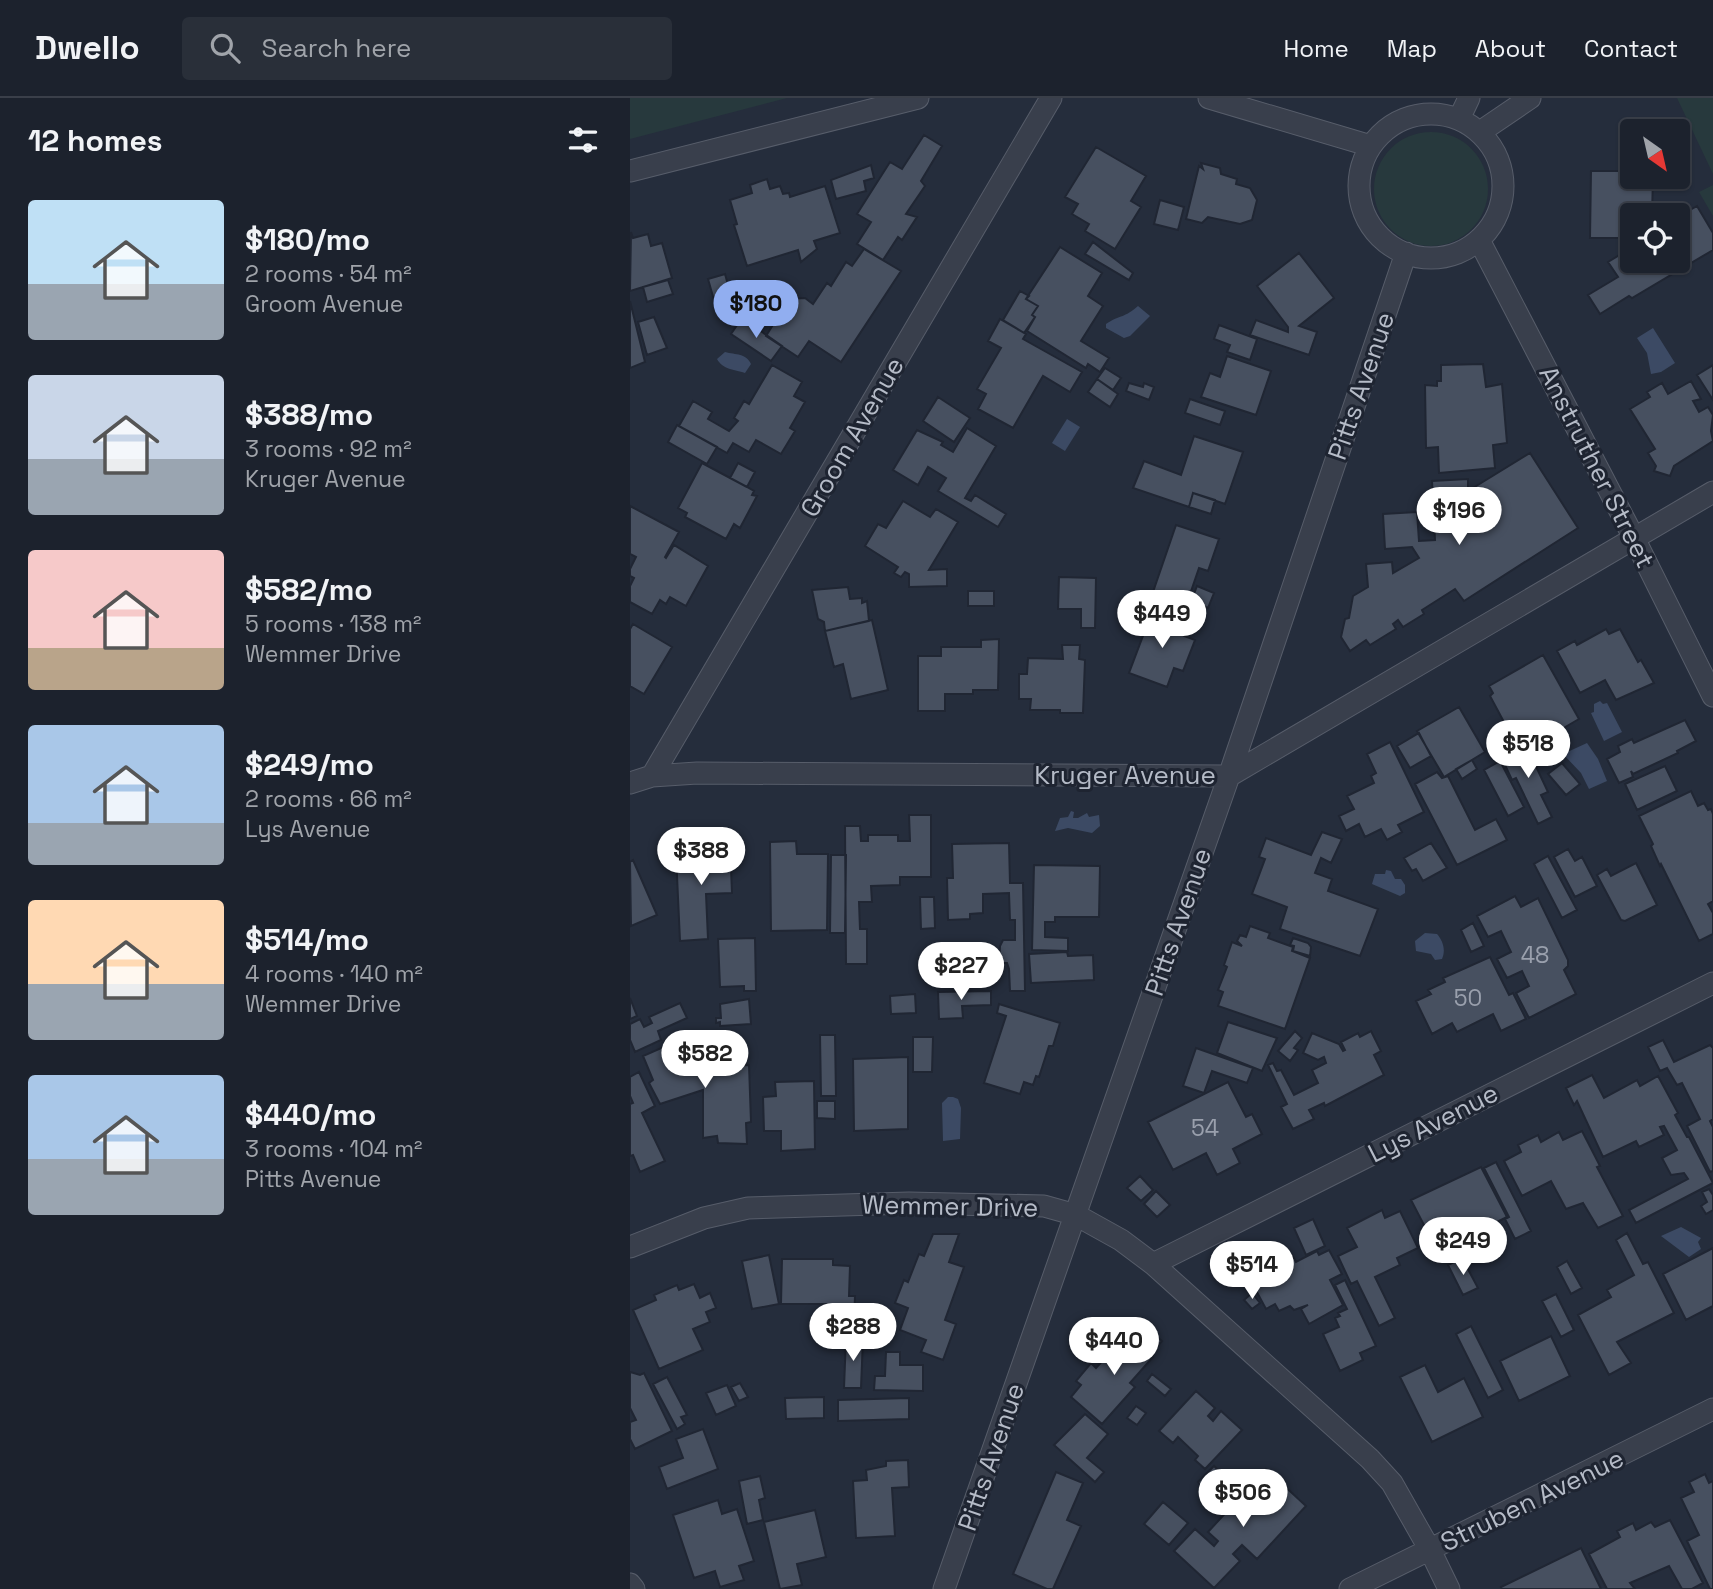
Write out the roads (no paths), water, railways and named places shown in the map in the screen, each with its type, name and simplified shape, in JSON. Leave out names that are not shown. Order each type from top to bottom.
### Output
[{"type":"street","points":[[630,171],[918,98]]},
{"type":"street","name":"Groom Avenue","points":[[652,776],[1051,98]]},
{"type":"street","points":[[1209,98],[1371,146]]},
{"type":"street","points":[[1459,119],[1469,98]]},
{"type":"street","points":[[1480,132],[1530,98]]},
{"type":"street","points":[[1420,114],[1440,114],[1459,119],[1480,132],[1495,150],[1503,174],[1503,198],[1495,221],[1479,240],[1457,253],[1432,258],[1406,253],[1387,243],[1372,228],[1362,208],[1359,187],[1362,166],[1371,146],[1384,131],[1401,120],[1420,114]]},
{"type":"street","name":"Anstruther Street","points":[[1479,240],[1713,696]]},
{"type":"street","name":"Pitts Avenue","points":[[944,1589],[1229,776],[1406,253]]},
{"type":"street","name":"Kruger Avenue","points":[[630,783],[652,776],[724,774],[1229,776],[1713,492]]},
{"type":"street","name":"Lys Avenue","points":[[1153,1264],[1713,983]]},
{"type":"street","name":"Wemmer Drive","points":[[630,1247],[704,1218],[748,1208],[909,1203],[1044,1206],[1076,1215],[1121,1240],[1153,1264],[1370,1459],[1392,1483],[1449,1589]]},
{"type":"street","name":"Struben Avenue","points":[[1350,1589],[1713,1409]]},
{"type":"street","points":[[630,1584],[635,1589]]},
{"type":"water","points":[[1138,306],[1150,316],[1130,336],[1124,338],[1106,328],[1106,324]]},
{"type":"water","points":[[1653,328],[1675,363],[1661,372],[1651,374],[1647,353],[1637,338]]},
{"type":"water","points":[[725,352],[749,360],[751,364],[745,373],[719,363],[717,359]]},
{"type":"water","points":[[1067,419],[1080,427],[1065,451],[1052,443]]},
{"type":"water","points":[[1600,701],[1607,703],[1622,732],[1604,741],[1591,713],[1594,712],[1594,704]]},
{"type":"water","points":[[1587,743],[1598,759],[1607,781],[1589,789],[1581,773],[1563,754]]},
{"type":"water","points":[[1071,811],[1074,812],[1073,818],[1087,813],[1089,817],[1099,815],[1100,826],[1092,833],[1068,828],[1055,831],[1060,818],[1068,817]]},
{"type":"water","points":[[1386,870],[1391,871],[1395,879],[1401,879],[1405,885],[1405,893],[1400,896],[1372,884],[1375,874],[1385,874]]},
{"type":"water","points":[[1425,933],[1437,934],[1439,937],[1444,949],[1442,959],[1435,960],[1431,954],[1416,951],[1415,941]]},
{"type":"water","points":[[981,958],[981,962],[986,965],[983,974],[946,977],[945,960]]},
{"type":"water","points":[[948,1097],[958,1099],[961,1108],[960,1139],[943,1141],[942,1103]]},
{"type":"water","points":[[1681,1227],[1701,1238],[1698,1242],[1701,1249],[1689,1257],[1661,1236]]}]
